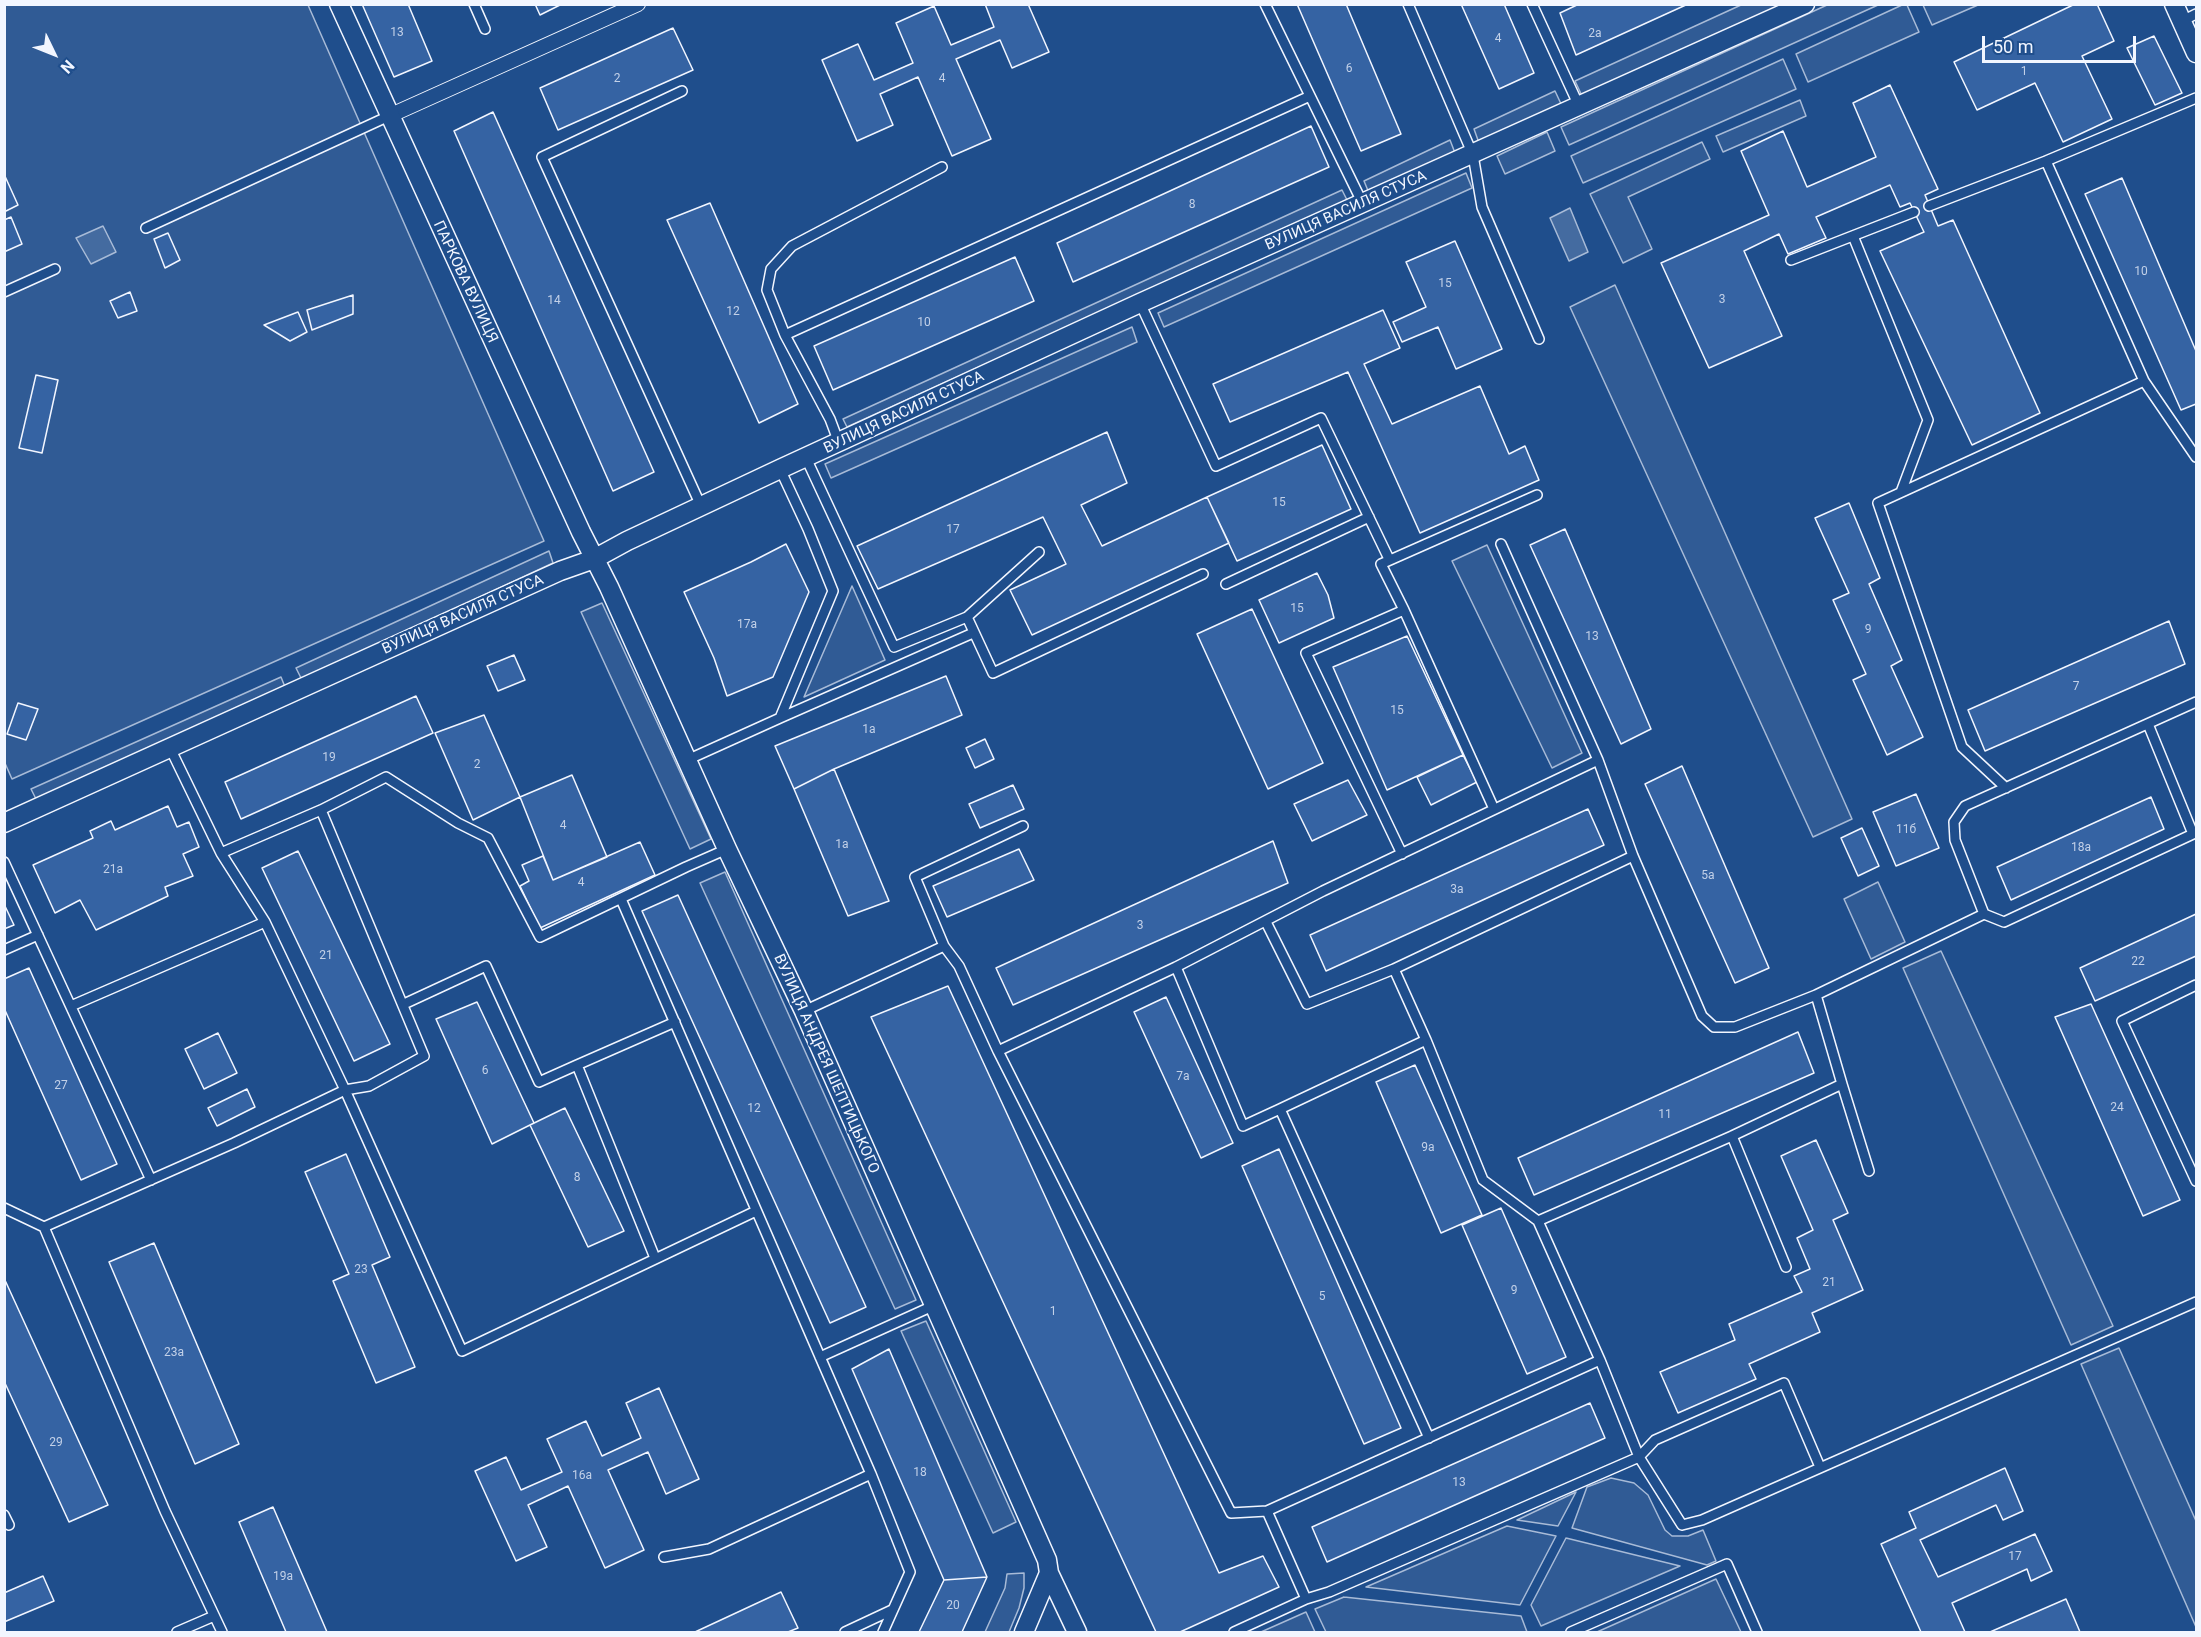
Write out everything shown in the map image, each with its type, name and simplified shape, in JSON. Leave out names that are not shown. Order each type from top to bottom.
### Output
[{"type":"street","name":"ПАРКОВА ВУЛИЦЯ","points":[[339,4],[594,559]]},
{"type":"street","points":[[389,116],[638,4]]},
{"type":"street","name":"ВУЛИЦЯ ВАСИЛЯ СТУСА","points":[[4,823],[560,571],[594,559],[701,506],[1140,303],[1805,4]]},
{"type":"street","points":[[2184,13],[2196,52]]},
{"type":"street","name":"ВУЛИЦЯ АНДРЕЯ ШЕПТИЦЬКОГО","points":[[594,559],[609,587],[727,849],[804,1011],[1047,1560],[1049,1573],[1077,1632]]},
{"type":"street","points":[[1024,1632],[1049,1573]]},
{"type":"lane","points":[[474,4],[485,29]]},
{"type":"lane","points":[[1265,4],[1363,204]]},
{"type":"lane","points":[[1408,4],[1473,155],[1482,207],[1539,339]]},
{"type":"lane","points":[[1532,4],[1579,106]]},
{"type":"lane","points":[[682,91],[542,157],[701,506]]},
{"type":"lane","points":[[785,335],[1310,96]]},
{"type":"lane","points":[[1929,206],[2046,161],[2196,98]]},
{"type":"lane","points":[[146,228],[389,116]]},
{"type":"lane","points":[[2046,161],[2144,381],[2196,457]]},
{"type":"lane","points":[[840,443],[830,419],[785,335],[767,290],[771,269],[792,246],[942,167]]},
{"type":"lane","points":[[1791,260],[1914,212]]},
{"type":"lane","points":[[1853,236],[1928,420],[1901,492]]},
{"type":"lane","points":[[4,292],[55,269]]},
{"type":"lane","points":[[1140,303],[1216,466],[1321,418],[1389,559]]},
{"type":"lane","points":[[2006,788],[1962,747],[1878,503],[2144,381]]},
{"type":"lane","points":[[806,458],[894,647],[967,617],[1038,552]]},
{"type":"lane","points":[[780,469],[833,591],[780,718]]},
{"type":"lane","points":[[1494,809],[1381,564],[1537,495]]},
{"type":"lane","points":[[1226,584],[1369,517]]},
{"type":"lane","points":[[1501,544],[1598,760],[1633,856],[1702,1016],[1714,1027],[1735,1027],[1816,995],[1984,914]]},
{"type":"lane","points":[[967,617],[972,633],[993,673],[1203,574]]},
{"type":"lane","points":[[1402,854],[1306,653],[1404,610]]},
{"type":"lane","points":[[687,760],[972,633]]},
{"type":"lane","points":[[2148,724],[2193,834],[2004,922],[1984,914],[1955,840],[1954,822],[1965,806],[2196,702]]},
{"type":"lane","points":[[170,748],[221,853],[265,922],[345,1090],[462,1351],[756,1211]]},
{"type":"lane","points":[[998,1051],[1176,968],[1323,891],[1598,760]]},
{"type":"lane","points":[[221,853],[321,810],[386,777],[458,823],[488,838],[540,937],[727,849]]},
{"type":"lane","points":[[44,1227],[345,1090],[369,1086],[424,1056],[321,810]]},
{"type":"lane","points":[[1023,826],[915,877],[944,946],[959,966],[998,1051],[1231,1514],[1267,1511],[1600,1360]]},
{"type":"lane","points":[[1266,922],[1307,1004],[1394,969],[1633,856]]},
{"type":"lane","points":[[4,862],[151,1180]]},
{"type":"lane","points":[[621,899],[871,1474],[910,1572],[883,1632]]},
{"type":"lane","points":[[71,1006],[265,922]]},
{"type":"lane","points":[[4,950],[38,935]]},
{"type":"lane","points":[[804,1011],[944,946]]},
{"type":"lane","points":[[404,1004],[486,966],[539,1082],[675,1022]]},
{"type":"lane","points":[[1176,968],[1243,1126],[1426,1040]]},
{"type":"lane","points":[[1394,969],[1483,1179],[1538,1221],[1600,1360],[1639,1457],[1682,1525],[1702,1520],[2196,1302]]},
{"type":"lane","points":[[2196,985],[2122,1021],[2196,1181]]},
{"type":"lane","points":[[1816,995],[1869,1171]]},
{"type":"lane","points":[[577,1065],[655,1258]]},
{"type":"lane","points":[[1538,1221],[1732,1136],[1842,1084]]},
{"type":"lane","points":[[1280,1109],[1429,1438]]},
{"type":"lane","points":[[1732,1136],[1786,1268]]},
{"type":"lane","points":[[4,1208],[44,1227],[165,1511],[222,1632]]},
{"type":"lane","points":[[820,1357],[934,1305]]},
{"type":"lane","points":[[1234,1632],[1639,1457],[1654,1440],[1784,1383],[1820,1467]]},
{"type":"lane","points":[[664,1557],[709,1549],[871,1474]]},
{"type":"lane","points":[[1267,1511],[1306,1599]]},
{"type":"lane","points":[[4,1515],[9,1525]]},
{"type":"lane","points":[[1571,1632],[1727,1564],[1757,1632]]},
{"type":"lane","points":[[845,1632],[892,1610]]},
{"type":"lane","points":[[177,1632],[214,1616]]},
{"type":"shaded area","points":[[4,5],[308,5],[544,541],[12,779],[4,761]]},
{"type":"shaded area","points":[[1741,5],[1789,5],[1583,98],[1575,81]]},
{"type":"shaded area","points":[[1827,5],[1878,5],[1569,145],[1561,127]]},
{"type":"shaded area","points":[[1902,5],[1907,5],[1919,32],[1808,82],[1796,54]]},
{"type":"shaded area","points":[[1923,5],[1978,5],[1932,25]]},
{"type":"shaded area","points":[[1783,59],[1796,89],[1583,183],[1571,156]]},
{"type":"shaded area","points":[[1555,91],[1562,106],[1479,143],[1474,129]]},
{"type":"shaded area","points":[[1800,100],[1806,116],[1723,152],[1716,136]]},
{"type":"shaded area","points":[[1547,132],[1555,151],[1505,174],[1497,156]]},
{"type":"shaded area","points":[[1450,140],[1455,153],[1369,193],[1364,181]]},
{"type":"shaded area","points":[[1702,142],[1710,159],[1628,197],[1652,249],[1623,263],[1590,194]]},
{"type":"shaded area","points":[[1466,173],[1472,188],[1164,327],[1158,313]]},
{"type":"shaded area","points":[[1342,190],[1347,200],[847,427],[843,419]]},
{"type":"shaded area","points":[[1570,208],[1588,252],[1569,261],[1550,218]]},
{"type":"shaded area","points":[[103,226],[116,252],[91,264],[76,238]]},
{"type":"shaded area","points":[[1615,285],[1852,819],[1813,837],[1570,307]]},
{"type":"shaded area","points":[[1132,327],[1137,342],[831,478],[825,464]]},
{"type":"shaded area","points":[[1487,545],[1582,753],[1552,768],[1452,561]]},
{"type":"shaded area","points":[[549,551],[553,563],[302,680],[296,668]]},
{"type":"shaded area","points":[[852,586],[885,660],[804,697]]},
{"type":"shaded area","points":[[602,603],[711,839],[690,849],[581,612]]},
{"type":"shaded area","points":[[281,677],[285,687],[36,799],[31,789]]},
{"type":"shaded area","points":[[725,872],[916,1300],[895,1309],[700,883]]},
{"type":"shaded area","points":[[1878,882],[1905,942],[1871,959],[1844,899]]},
{"type":"shaded area","points":[[1941,951],[2113,1326],[2071,1345],[1903,968]]},
{"type":"shaded area","points":[[926,1321],[1016,1522],[993,1533],[901,1331]]},
{"type":"shaded area","points":[[2119,1348],[2196,1521],[2196,1627],[2081,1364]]},
{"type":"shaded area","points":[[1611,1478],[1634,1483],[1648,1495],[1665,1530],[1672,1536],[1688,1536],[1703,1530],[1716,1561],[1707,1565],[1572,1528],[1587,1487]]},
{"type":"shaded area","points":[[1576,1492],[1558,1526],[1517,1520]]},
{"type":"shaded area","points":[[1507,1526],[1556,1536],[1520,1605],[1366,1587]]},
{"type":"shaded area","points":[[1566,1538],[1680,1566],[1541,1626],[1531,1605]]},
{"type":"shaded area","points":[[1024,1573],[1024,1588],[1019,1608],[1009,1632],[985,1632],[1005,1588],[1007,1574]]},
{"type":"shaded area","points":[[1716,1579],[1741,1632],[1597,1632]]},
{"type":"shaded area","points":[[1344,1597],[1521,1616],[1527,1632],[1326,1632],[1315,1609]]},
{"type":"shaded area","points":[[1306,1612],[1315,1632],[1261,1632]]},
{"type":"building","points":[[362,4],[408,4],[432,61],[394,77]]},
{"type":"building","points":[[535,4],[562,4],[540,15]]},
{"type":"building","points":[[985,4],[1028,4],[1049,52],[1012,68],[1000,40],[956,59],[991,139],[952,156],[918,77],[880,94],[893,125],[857,141],[822,60],[858,44],[874,80],[913,63],[896,23],[934,6],[951,45],[994,27]]},
{"type":"building","points":[[1297,4],[1346,4],[1401,134],[1361,151]]},
{"type":"building","points":[[1461,4],[1504,4],[1534,73],[1499,89]]},
{"type":"building","points":[[1579,4],[1688,4],[1576,55],[1560,13]]},
{"type":"building","points":[[2075,4],[2097,4],[2114,41],[2082,56],[2112,119],[2063,142],[2035,83],[1977,110],[1954,62]]},
{"type":"building","points":[[673,28],[693,70],[558,130],[540,88]]},
{"type":"building","points":[[2154,36],[2182,93],[2155,105],[2127,48]]},
{"type":"building","points":[[1890,85],[1938,189],[1925,195],[1938,226],[1953,220],[2040,413],[1972,445],[1880,251],[1924,232],[1910,203],[1900,207],[1890,185],[1816,217],[1826,238],[1788,254],[1779,234],[1744,251],[1782,336],[1709,368],[1661,263],[1769,215],[1741,151],[1783,131],[1807,187],[1876,157],[1853,103]]},
{"type":"building","points":[[493,112],[654,472],[613,491],[454,131]]},
{"type":"building","points":[[1311,126],[1329,167],[1073,282],[1057,243]]},
{"type":"building","points":[[4,174],[18,205],[4,212]]},
{"type":"building","points":[[2122,178],[2196,351],[2196,404],[2181,410],[2085,194]]},
{"type":"building","points":[[710,203],[798,404],[759,423],[667,220]]},
{"type":"building","points":[[11,217],[22,244],[4,252],[4,220]]},
{"type":"building","points":[[168,233],[180,260],[165,268],[154,239]]},
{"type":"building","points":[[1455,241],[1502,349],[1456,369],[1438,327],[1402,342],[1393,322],[1426,307],[1406,262]]},
{"type":"building","points":[[1015,257],[1034,301],[833,390],[814,346]]},
{"type":"building","points":[[130,292],[137,311],[118,318],[110,301]]},
{"type":"building","points":[[353,295],[353,314],[312,330],[307,310]]},
{"type":"building","points":[[1383,310],[1400,348],[1364,364],[1392,424],[1480,386],[1509,454],[1525,446],[1539,480],[1420,533],[1348,372],[1230,422],[1213,384]]},
{"type":"building","points":[[298,312],[307,332],[290,341],[264,325]]},
{"type":"building","points":[[36,375],[58,380],[42,453],[19,448]]},
{"type":"building","points":[[1107,432],[1127,483],[1081,505],[1102,546],[1207,497],[1229,543],[1032,635],[1010,590],[1066,564],[1043,517],[878,589],[857,546]]},
{"type":"building","points":[[1322,445],[1351,509],[1237,561],[1207,497]]},
{"type":"building","points":[[1849,503],[1880,578],[1869,584],[1902,660],[1891,666],[1923,737],[1887,755],[1853,680],[1866,674],[1833,600],[1849,593],[1815,518]]},
{"type":"building","points":[[1565,529],[1651,729],[1621,744],[1530,545]]},
{"type":"building","points":[[786,544],[809,592],[773,677],[727,696],[714,658],[684,592]]},
{"type":"building","points":[[1317,573],[1328,595],[1334,618],[1279,643],[1259,600]]},
{"type":"building","points":[[1252,609],[1323,763],[1268,789],[1197,634]]},
{"type":"building","points":[[2169,621],[2185,664],[1985,751],[1968,710]]},
{"type":"building","points":[[1407,636],[1463,755],[1387,790],[1333,667]]},
{"type":"building","points":[[514,655],[525,680],[498,691],[487,666]]},
{"type":"building","points":[[946,676],[962,715],[834,769],[794,789],[775,746]]},
{"type":"building","points":[[416,696],[433,733],[241,819],[225,782]]},
{"type":"building","points":[[18,703],[38,709],[26,740],[7,734]]},
{"type":"building","points":[[484,715],[520,797],[473,820],[435,733]]},
{"type":"building","points":[[985,739],[994,759],[975,768],[966,748]]},
{"type":"building","points":[[1463,755],[1477,782],[1431,805],[1417,777]]},
{"type":"building","points":[[1682,766],[1769,968],[1735,983],[1645,784]]},
{"type":"building","points":[[834,769],[889,901],[848,916],[794,789]]},
{"type":"building","points":[[572,775],[607,857],[553,880],[520,797]]},
{"type":"building","points":[[1348,780],[1367,815],[1312,841],[1294,804]]},
{"type":"building","points":[[1013,785],[1024,809],[980,828],[969,804]]},
{"type":"building","points":[[1916,794],[1939,848],[1896,866],[1873,812]]},
{"type":"building","points":[[2151,797],[2164,829],[2011,900],[1997,867]]},
{"type":"building","points":[[168,806],[177,827],[189,822],[199,847],[183,854],[193,876],[165,887],[168,896],[96,930],[80,900],[55,913],[33,865],[93,838],[90,831],[111,821],[115,830]]},
{"type":"building","points":[[1588,809],[1604,845],[1326,971],[1310,935]]},
{"type":"building","points":[[1862,828],[1879,866],[1858,876],[1841,838]]},
{"type":"building","points":[[1273,841],[1288,883],[1013,1005],[996,968]]},
{"type":"building","points":[[640,842],[655,875],[540,928],[520,886],[529,881],[522,865],[543,856],[553,880]]},
{"type":"building","points":[[1019,849],[1034,880],[947,917],[933,886]]},
{"type":"building","points":[[298,851],[390,1044],[354,1061],[262,868]]},
{"type":"building","points":[[678,895],[866,1307],[830,1323],[642,911]]},
{"type":"building","points":[[4,904],[14,925],[4,929]]},
{"type":"building","points":[[2196,914],[2196,956],[2095,1001],[2080,968]]},
{"type":"building","points":[[29,968],[117,1164],[81,1180],[4,1008],[4,979]]},
{"type":"building","points":[[948,986],[1219,1573],[1263,1556],[1279,1587],[1180,1632],[1156,1632],[871,1017]]},
{"type":"building","points":[[1166,997],[1233,1143],[1201,1158],[1134,1012]]},
{"type":"building","points":[[477,1002],[534,1123],[492,1144],[436,1019]]},
{"type":"building","points":[[2091,1004],[2180,1200],[2143,1216],[2055,1017]]},
{"type":"building","points":[[1798,1032],[1814,1073],[1534,1195],[1518,1158]]},
{"type":"building","points":[[218,1033],[237,1073],[204,1089],[185,1049]]},
{"type":"building","points":[[1415,1065],[1482,1215],[1441,1233],[1376,1082]]},
{"type":"building","points":[[247,1089],[255,1107],[217,1126],[208,1108]]},
{"type":"building","points":[[565,1108],[624,1231],[588,1247],[530,1125]]},
{"type":"building","points":[[1816,1140],[1848,1213],[1833,1220],[1863,1290],[1812,1313],[1820,1332],[1749,1364],[1756,1379],[1678,1413],[1660,1372],[1735,1340],[1729,1324],[1802,1292],[1794,1276],[1810,1269],[1797,1238],[1813,1230],[1781,1156]]},
{"type":"building","points":[[1279,1149],[1401,1428],[1364,1444],[1242,1166]]},
{"type":"building","points":[[346,1154],[390,1257],[372,1265],[415,1367],[376,1383],[333,1281],[349,1274],[305,1172]]},
{"type":"building","points":[[1501,1208],[1566,1357],[1527,1374],[1462,1225]]},
{"type":"building","points":[[154,1243],[239,1444],[195,1464],[109,1262]]},
{"type":"building","points":[[4,1278],[108,1505],[69,1522],[4,1381]]},
{"type":"building","points":[[889,1349],[987,1577],[944,1580],[852,1369]]},
{"type":"building","points":[[659,1388],[699,1479],[666,1494],[648,1452],[608,1470],[644,1550],[605,1568],[568,1486],[528,1505],[547,1547],[516,1561],[475,1471],[506,1457],[521,1490],[562,1472],[547,1439],[586,1421],[602,1456],[641,1438],[626,1403]]},
{"type":"building","points":[[1590,1403],[1605,1438],[1327,1562],[1312,1527]]},
{"type":"building","points":[[2005,1468],[2023,1511],[2003,1520],[1996,1505],[1920,1540],[1938,1577],[2035,1534],[2052,1571],[2031,1581],[2027,1569],[1952,1603],[1965,1632],[1921,1632],[1881,1544],[1916,1528],[1909,1512]]},
{"type":"building","points":[[273,1507],[327,1632],[286,1632],[239,1522]]},
{"type":"building","points":[[43,1576],[54,1601],[4,1622],[4,1593]]},
{"type":"building","points":[[987,1577],[962,1632],[919,1632],[944,1580]]},
{"type":"building","points":[[781,1592],[798,1628],[788,1632],[695,1632]]},
{"type":"building","points":[[2066,1599],[2080,1632],[1990,1632]]}]
